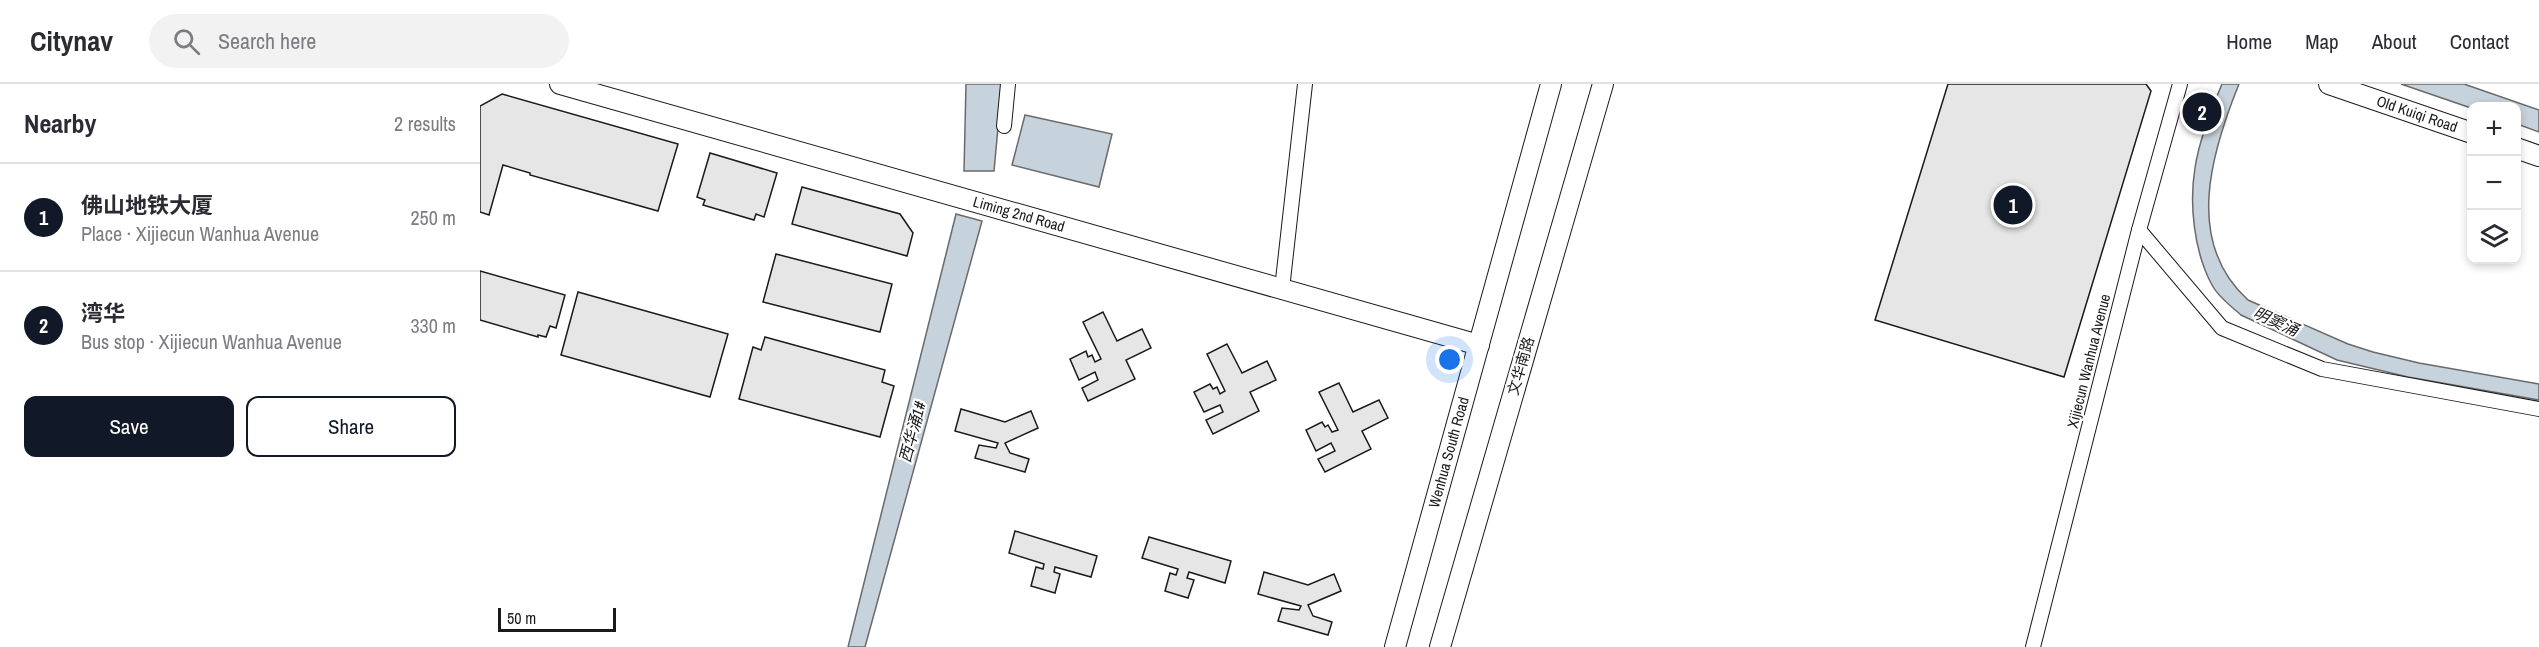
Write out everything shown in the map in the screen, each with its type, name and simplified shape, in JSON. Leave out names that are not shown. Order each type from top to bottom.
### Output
[{"type":"main road","name":"Liming 2nd Road","points":[[560,84],[1479,345]]},
{"type":"main road","name":"Wenhua South Road","points":[[1395,647],[1551,84]]},
{"type":"main road","name":"文华南路","points":[[1440,647],[1603,84]]},
{"type":"main road","name":"Old Kuiqi Road","points":[[2328,84],[2467,131]]},
{"type":"main road","points":[[2521,149],[2539,156]]},
{"type":"street","points":[[1004,126],[1008,84]]},
{"type":"street","points":[[1282,289],[1305,84]]},
{"type":"street","name":"Xijiecun Wanhua Avenue","points":[[2033,647],[2139,231],[2180,84]]},
{"type":"street","points":[[2139,231],[2222,328],[2322,369],[2539,409]]},
{"type":"water","points":[[966,84],[1002,84],[994,171],[964,171]]},
{"type":"water","name":"明窦涌","points":[[2222,84],[2239,84],[2213,167],[2209,196],[2210,224],[2216,251],[2228,277],[2248,300],[2348,344],[2373,352],[2419,363],[2539,384],[2539,400],[2408,377],[2337,360],[2241,315],[2221,297],[2206,272],[2197,243],[2194,228],[2193,182],[2199,147]]},
{"type":"water","points":[[2401,84],[2464,84],[2516,102],[2467,102],[2467,107]]},
{"type":"water","points":[[2521,104],[2539,110],[2539,132],[2521,125]]},
{"type":"water","points":[[1025,115],[1112,134],[1099,187],[1012,165]]},
{"type":"water","name":"西华涌1#","points":[[956,214],[982,221],[865,647],[848,647]]},
{"type":"building","points":[[1948,84],[2146,84],[2151,91],[2064,377],[1875,320]]},
{"type":"building","points":[[502,94],[678,144],[658,211],[530,175],[530,173],[503,165],[489,215],[480,212],[480,106]]},
{"type":"building","points":[[710,153],[777,173],[764,217],[756,214],[754,220],[703,205],[705,200],[697,197]]},
{"type":"building","points":[[802,187],[900,214],[913,233],[907,256],[792,224]]},
{"type":"building","points":[[776,254],[892,284],[880,332],[763,302]]},
{"type":"building","points":[[480,271],[565,295],[556,328],[550,326],[546,337],[538,335],[538,337],[480,320]]},
{"type":"building","points":[[578,292],[728,334],[710,397],[561,355]]},
{"type":"building","points":[[1103,312],[1117,341],[1142,329],[1151,348],[1126,360],[1135,379],[1088,401],[1082,388],[1098,380],[1095,372],[1079,380],[1070,359],[1086,351],[1088,357],[1092,355],[1095,362],[1101,359],[1083,322]]},
{"type":"building","points":[[765,337],[885,370],[882,382],[894,386],[880,437],[739,399],[753,347],[761,350]]},
{"type":"building","points":[[1227,344],[1242,373],[1267,361],[1276,380],[1250,392],[1259,411],[1213,434],[1206,420],[1223,412],[1220,405],[1204,412],[1194,392],[1210,384],[1213,389],[1217,387],[1220,394],[1225,391],[1207,354]]},
{"type":"building","points":[[1339,383],[1353,412],[1379,400],[1388,418],[1362,431],[1371,449],[1325,472],[1318,459],[1335,451],[1331,443],[1316,451],[1306,430],[1322,422],[1325,427],[1328,425],[1332,432],[1338,430],[1319,392]]},
{"type":"building","points":[[961,409],[1005,422],[1031,411],[1038,428],[1005,443],[1010,453],[1029,459],[1025,472],[975,458],[979,445],[996,448],[998,443],[955,431]]},
{"type":"building","points":[[1015,531],[1097,556],[1091,577],[1055,567],[1054,572],[1060,574],[1055,593],[1031,586],[1036,567],[1043,569],[1044,564],[1009,553]]},
{"type":"building","points":[[1149,537],[1231,561],[1225,583],[1189,572],[1187,578],[1194,580],[1188,598],[1165,591],[1170,573],[1176,575],[1178,569],[1142,558]]},
{"type":"building","points":[[1264,572],[1308,585],[1334,574],[1341,591],[1308,605],[1313,616],[1332,622],[1328,635],[1278,621],[1282,608],[1299,610],[1301,606],[1258,594]]},
{"type":"place","name":"湾华","points":[[2202,112]]},
{"type":"place","name":"佛山地铁大厦","points":[[2013,205]]}]
